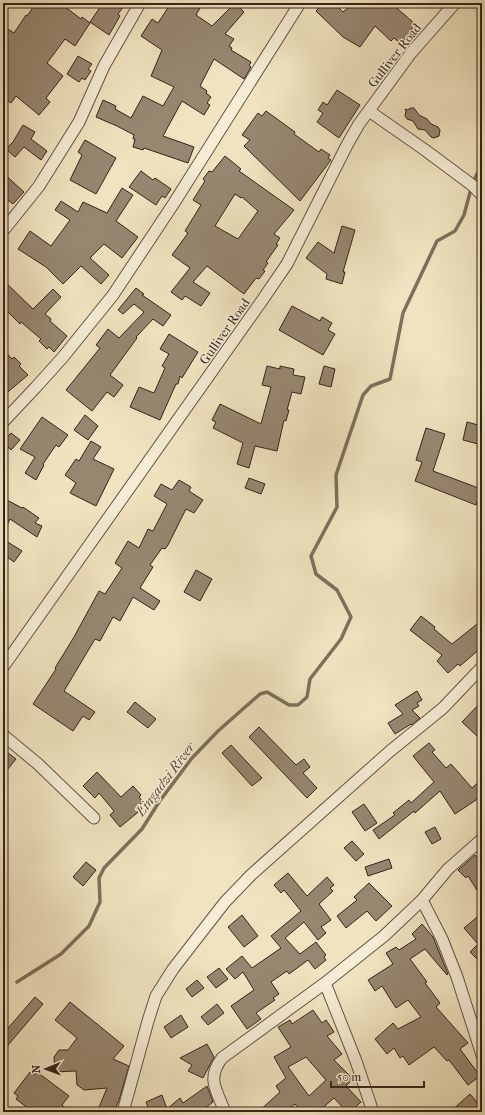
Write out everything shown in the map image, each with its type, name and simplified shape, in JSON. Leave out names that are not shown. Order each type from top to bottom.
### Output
[{"type":"street","points":[[3,231],[39,186],[79,122],[104,66],[140,3]]},
{"type":"street","points":[[3,422],[63,357],[113,295],[174,203],[300,3]]},
{"type":"street","name":"Gulliver Road","points":[[3,667],[283,271],[359,124],[411,53],[455,3]]},
{"type":"street","points":[[369,111],[448,167],[472,185],[482,195]]},
{"type":"street","points":[[122,1112],[156,996],[173,968],[225,902],[251,875],[389,752],[443,708],[482,667]]},
{"type":"street","points":[[3,735],[38,764],[94,818]]},
{"type":"street","points":[[226,1112],[214,1086],[213,1079],[217,1065],[222,1058],[325,984],[384,936],[422,900],[448,869],[482,839]]},
{"type":"street","points":[[422,900],[442,939],[457,977],[482,1055]]},
{"type":"street","points":[[325,984],[356,1061],[373,1112]]},
{"type":"building","points":[[36,3],[60,3],[81,19],[82,17],[90,23],[75,46],[65,39],[47,63],[63,76],[46,98],[50,102],[39,115],[16,96],[11,103],[3,97],[3,26],[14,33]]},
{"type":"building","points":[[103,3],[126,3],[118,14],[120,16],[109,35],[90,22]]},
{"type":"building","points":[[171,3],[203,3],[196,15],[212,26],[235,3],[244,12],[225,34],[234,39],[229,46],[232,48],[231,50],[251,62],[249,66],[251,67],[244,79],[214,59],[200,86],[207,91],[206,93],[211,97],[207,103],[210,105],[204,115],[182,101],[163,136],[194,147],[188,163],[144,148],[143,150],[133,147],[135,139],[133,139],[134,135],[96,117],[103,100],[116,106],[115,109],[131,118],[143,96],[163,106],[174,87],[151,76],[162,50],[141,36],[152,19],[158,23]]},
{"type":"building","points":[[323,3],[334,3],[343,12],[354,3],[391,3],[415,24],[411,29],[413,30],[401,44],[394,38],[391,41],[375,26],[360,47],[343,37],[316,11]]},
{"type":"building","points":[[78,56],[92,64],[88,69],[91,71],[85,80],[82,78],[79,82],[67,74]]},
{"type":"building","points":[[337,90],[360,105],[339,138],[317,122],[323,113],[318,110],[323,102],[327,105]]},
{"type":"building","points":[[414,108],[419,115],[427,119],[431,124],[438,127],[440,130],[439,136],[434,138],[431,137],[425,130],[418,129],[413,121],[407,119],[405,116],[405,109],[407,110]]},
{"type":"building","points":[[266,111],[319,152],[321,149],[330,155],[328,158],[331,160],[300,201],[244,146],[250,140],[242,135],[258,113],[262,116]]},
{"type":"building","points":[[23,125],[35,132],[31,139],[47,151],[41,160],[24,147],[15,157],[6,149],[13,142]]},
{"type":"building","points":[[85,140],[116,158],[96,194],[70,180],[82,155],[78,152]]},
{"type":"building","points":[[225,156],[241,169],[239,171],[294,210],[274,234],[280,238],[276,244],[278,245],[266,262],[268,263],[263,270],[265,271],[259,279],[256,278],[244,294],[207,266],[193,282],[210,293],[201,306],[185,296],[182,300],[171,292],[190,268],[172,255],[188,233],[185,231],[201,205],[193,200],[205,181],[203,179],[209,171],[212,172]],"holes":[[[235,194],[241,198],[242,197],[258,211],[238,239],[215,226]]]},
{"type":"building","points":[[141,171],[153,180],[155,178],[171,189],[165,198],[162,196],[156,205],[129,187]]},
{"type":"building","points":[[3,173],[24,192],[13,204],[3,196]]},
{"type":"building","points":[[122,188],[133,195],[116,221],[138,237],[122,258],[104,244],[90,258],[109,275],[101,284],[81,266],[63,284],[46,267],[18,249],[30,231],[51,246],[70,220],[55,210],[61,201],[78,212],[83,202],[107,213]]},
{"type":"building","points":[[342,226],[355,230],[343,272],[345,272],[342,284],[326,279],[327,274],[306,258],[318,242],[334,253]]},
{"type":"building","points":[[3,280],[33,309],[53,289],[61,297],[45,314],[51,319],[50,321],[67,336],[54,352],[49,347],[47,349],[39,341],[41,339],[21,322],[20,324],[5,309],[6,308],[3,304]]},
{"type":"building","points":[[136,288],[144,294],[142,295],[171,315],[163,326],[153,319],[136,337],[137,338],[110,375],[123,385],[114,397],[107,392],[92,411],[66,390],[100,348],[96,345],[108,329],[119,338],[144,312],[134,304],[123,314],[118,310]]},
{"type":"building","points":[[292,306],[320,321],[322,317],[332,323],[328,330],[335,334],[323,355],[279,330]]},
{"type":"building","points":[[169,334],[198,352],[182,378],[180,376],[178,384],[176,384],[160,420],[130,407],[139,387],[154,393],[165,368],[162,366],[169,354],[160,349]]},
{"type":"building","points":[[3,349],[12,359],[14,357],[21,364],[19,366],[28,375],[3,396]]},
{"type":"building","points":[[267,366],[280,369],[280,366],[294,369],[293,375],[305,377],[301,394],[292,392],[287,410],[289,410],[286,421],[284,420],[277,451],[255,446],[249,468],[237,464],[243,443],[213,428],[216,422],[212,420],[220,404],[261,424],[271,387],[262,385]]},
{"type":"building","points":[[324,366],[335,369],[331,387],[319,384]]},
{"type":"building","points":[[85,415],[98,426],[88,440],[74,430]]},
{"type":"building","points":[[42,417],[68,435],[59,447],[56,445],[43,464],[44,465],[36,480],[25,473],[35,457],[20,449]]},
{"type":"building","points":[[467,422],[482,426],[482,445],[463,440]]},
{"type":"building","points":[[426,428],[445,434],[433,471],[481,489],[476,505],[415,481],[422,462],[416,460]]},
{"type":"building","points":[[11,433],[20,440],[11,450],[3,442]]},
{"type":"building","points":[[91,441],[101,447],[93,459],[114,469],[96,506],[70,493],[76,483],[65,475],[76,459],[79,461]]},
{"type":"building","points":[[249,478],[265,484],[261,494],[245,488]]},
{"type":"building","points":[[179,480],[191,487],[189,491],[203,500],[194,513],[186,509],[168,545],[165,549],[162,548],[150,565],[153,567],[140,588],[160,601],[154,610],[133,597],[120,621],[113,617],[100,641],[95,639],[64,691],[95,712],[89,720],[83,716],[73,731],[33,704],[56,669],[55,668],[99,591],[105,594],[122,568],[115,563],[128,541],[139,548],[148,529],[153,531],[167,504],[154,496],[161,484],[172,490]]},
{"type":"building","points":[[3,498],[22,508],[23,507],[39,518],[35,523],[42,526],[37,537],[10,519],[3,534]]},
{"type":"building","points":[[3,539],[22,551],[14,562],[3,554]]},
{"type":"building","points":[[196,570],[212,579],[200,601],[184,592]]},
{"type":"building","points":[[421,616],[435,627],[434,629],[452,644],[482,620],[482,647],[460,666],[458,664],[448,673],[437,661],[442,655],[410,630]]},
{"type":"building","points":[[417,691],[422,700],[417,703],[419,706],[412,710],[420,718],[412,725],[411,724],[395,734],[388,723],[403,714],[395,705]]},
{"type":"building","points":[[482,701],[482,730],[477,736],[462,722]]},
{"type":"building","points":[[135,702],[156,719],[148,728],[127,712]]},
{"type":"building","points":[[259,727],[296,765],[304,759],[310,767],[303,773],[317,788],[307,798],[249,737]]},
{"type":"building","points":[[429,743],[435,750],[432,752],[446,768],[451,764],[472,788],[482,779],[482,796],[455,814],[440,791],[415,813],[414,811],[379,839],[373,830],[395,815],[393,813],[409,800],[411,803],[434,782],[413,756]]},
{"type":"building","points":[[231,745],[262,778],[252,786],[222,753]]},
{"type":"building","points":[[3,749],[16,759],[3,775]]},
{"type":"building","points":[[97,772],[121,797],[133,786],[141,795],[139,797],[143,802],[139,805],[142,809],[120,827],[110,815],[114,811],[99,793],[95,798],[83,786]]},
{"type":"building","points":[[364,804],[377,823],[365,831],[352,812]]},
{"type":"building","points":[[435,827],[441,839],[432,844],[425,832]]},
{"type":"building","points":[[352,841],[364,854],[356,861],[344,848]]},
{"type":"building","points":[[475,855],[482,864],[482,898],[468,876],[466,878],[458,870]]},
{"type":"building","points":[[389,859],[392,868],[368,876],[365,867]]},
{"type":"building","points":[[86,862],[96,870],[83,886],[73,877]]},
{"type":"building","points":[[288,873],[307,896],[327,877],[334,885],[330,888],[333,891],[319,904],[331,920],[321,927],[326,933],[318,940],[304,922],[285,938],[300,954],[316,942],[326,955],[324,957],[326,960],[315,969],[308,960],[289,974],[287,971],[271,982],[279,994],[273,998],[275,1000],[256,1013],[261,1019],[247,1029],[231,1006],[254,990],[243,972],[235,979],[226,969],[242,956],[252,968],[281,948],[271,936],[301,911],[284,890],[281,893],[274,885]]},
{"type":"building","points":[[369,883],[392,906],[376,921],[367,911],[346,928],[337,916],[357,900],[354,897]]},
{"type":"building","points":[[482,913],[482,964],[470,952],[478,944],[464,928]]},
{"type":"building","points":[[242,915],[258,936],[244,947],[228,927]]},
{"type":"building","points":[[422,924],[433,937],[448,974],[447,975],[425,949],[410,959],[440,1003],[436,1007],[468,1043],[460,1049],[480,1076],[468,1085],[449,1060],[447,1061],[434,1047],[409,1065],[403,1056],[400,1058],[394,1048],[387,1054],[375,1039],[393,1023],[398,1029],[421,1017],[408,1000],[396,1008],[382,986],[375,991],[368,980],[393,964],[386,953],[396,947],[399,950],[416,939],[412,934]]},
{"type":"building","points":[[219,968],[228,979],[216,988],[207,977]]},
{"type":"building","points":[[197,980],[204,988],[192,997],[186,989]]},
{"type":"building","points":[[35,997],[43,1004],[3,1051],[3,1034]]},
{"type":"building","points":[[70,1002],[124,1046],[113,1059],[129,1066],[114,1112],[97,1112],[107,1088],[84,1090],[77,1085],[76,1071],[55,1072],[54,1057],[59,1050],[68,1050],[77,1038],[55,1020]]},
{"type":"building","points":[[217,1004],[224,1013],[208,1025],[201,1017]]},
{"type":"building","points":[[313,1010],[322,1023],[326,1020],[334,1032],[327,1036],[342,1054],[334,1060],[353,1079],[346,1086],[361,1102],[350,1112],[347,1112],[334,1098],[318,1112],[315,1112],[312,1107],[305,1112],[301,1112],[295,1104],[285,1112],[258,1112],[280,1092],[276,1086],[286,1078],[274,1057],[291,1047],[278,1027],[290,1020],[292,1024]],"holes":[[[306,1057],[326,1080],[309,1096],[288,1067]]]},
{"type":"building","points":[[181,1015],[188,1027],[171,1038],[164,1027]]},
{"type":"building","points":[[207,1044],[214,1057],[203,1078],[188,1071],[192,1065],[180,1058]]},
{"type":"building","points":[[30,1072],[34,1075],[37,1072],[69,1096],[62,1105],[70,1112],[33,1112],[16,1099],[18,1096],[14,1093]]},
{"type":"building","points":[[207,1086],[213,1102],[200,1112],[150,1112],[146,1102],[162,1095],[167,1109],[180,1098],[183,1103]]},
{"type":"building","points":[[470,1094],[482,1108],[482,1112],[450,1112]]},
{"type":"waterway","name":"Lingadzi River","points":[[17,982],[61,954],[89,926],[100,902],[99,878],[104,868],[142,829],[159,802],[192,758],[218,731],[260,694],[267,692],[289,705],[298,705],[307,697],[310,679],[341,639],[351,617],[337,590],[316,574],[311,556],[337,507],[336,475],[363,395],[371,386],[390,379],[403,313],[437,241],[455,231],[464,215],[472,185],[482,167]]}]
